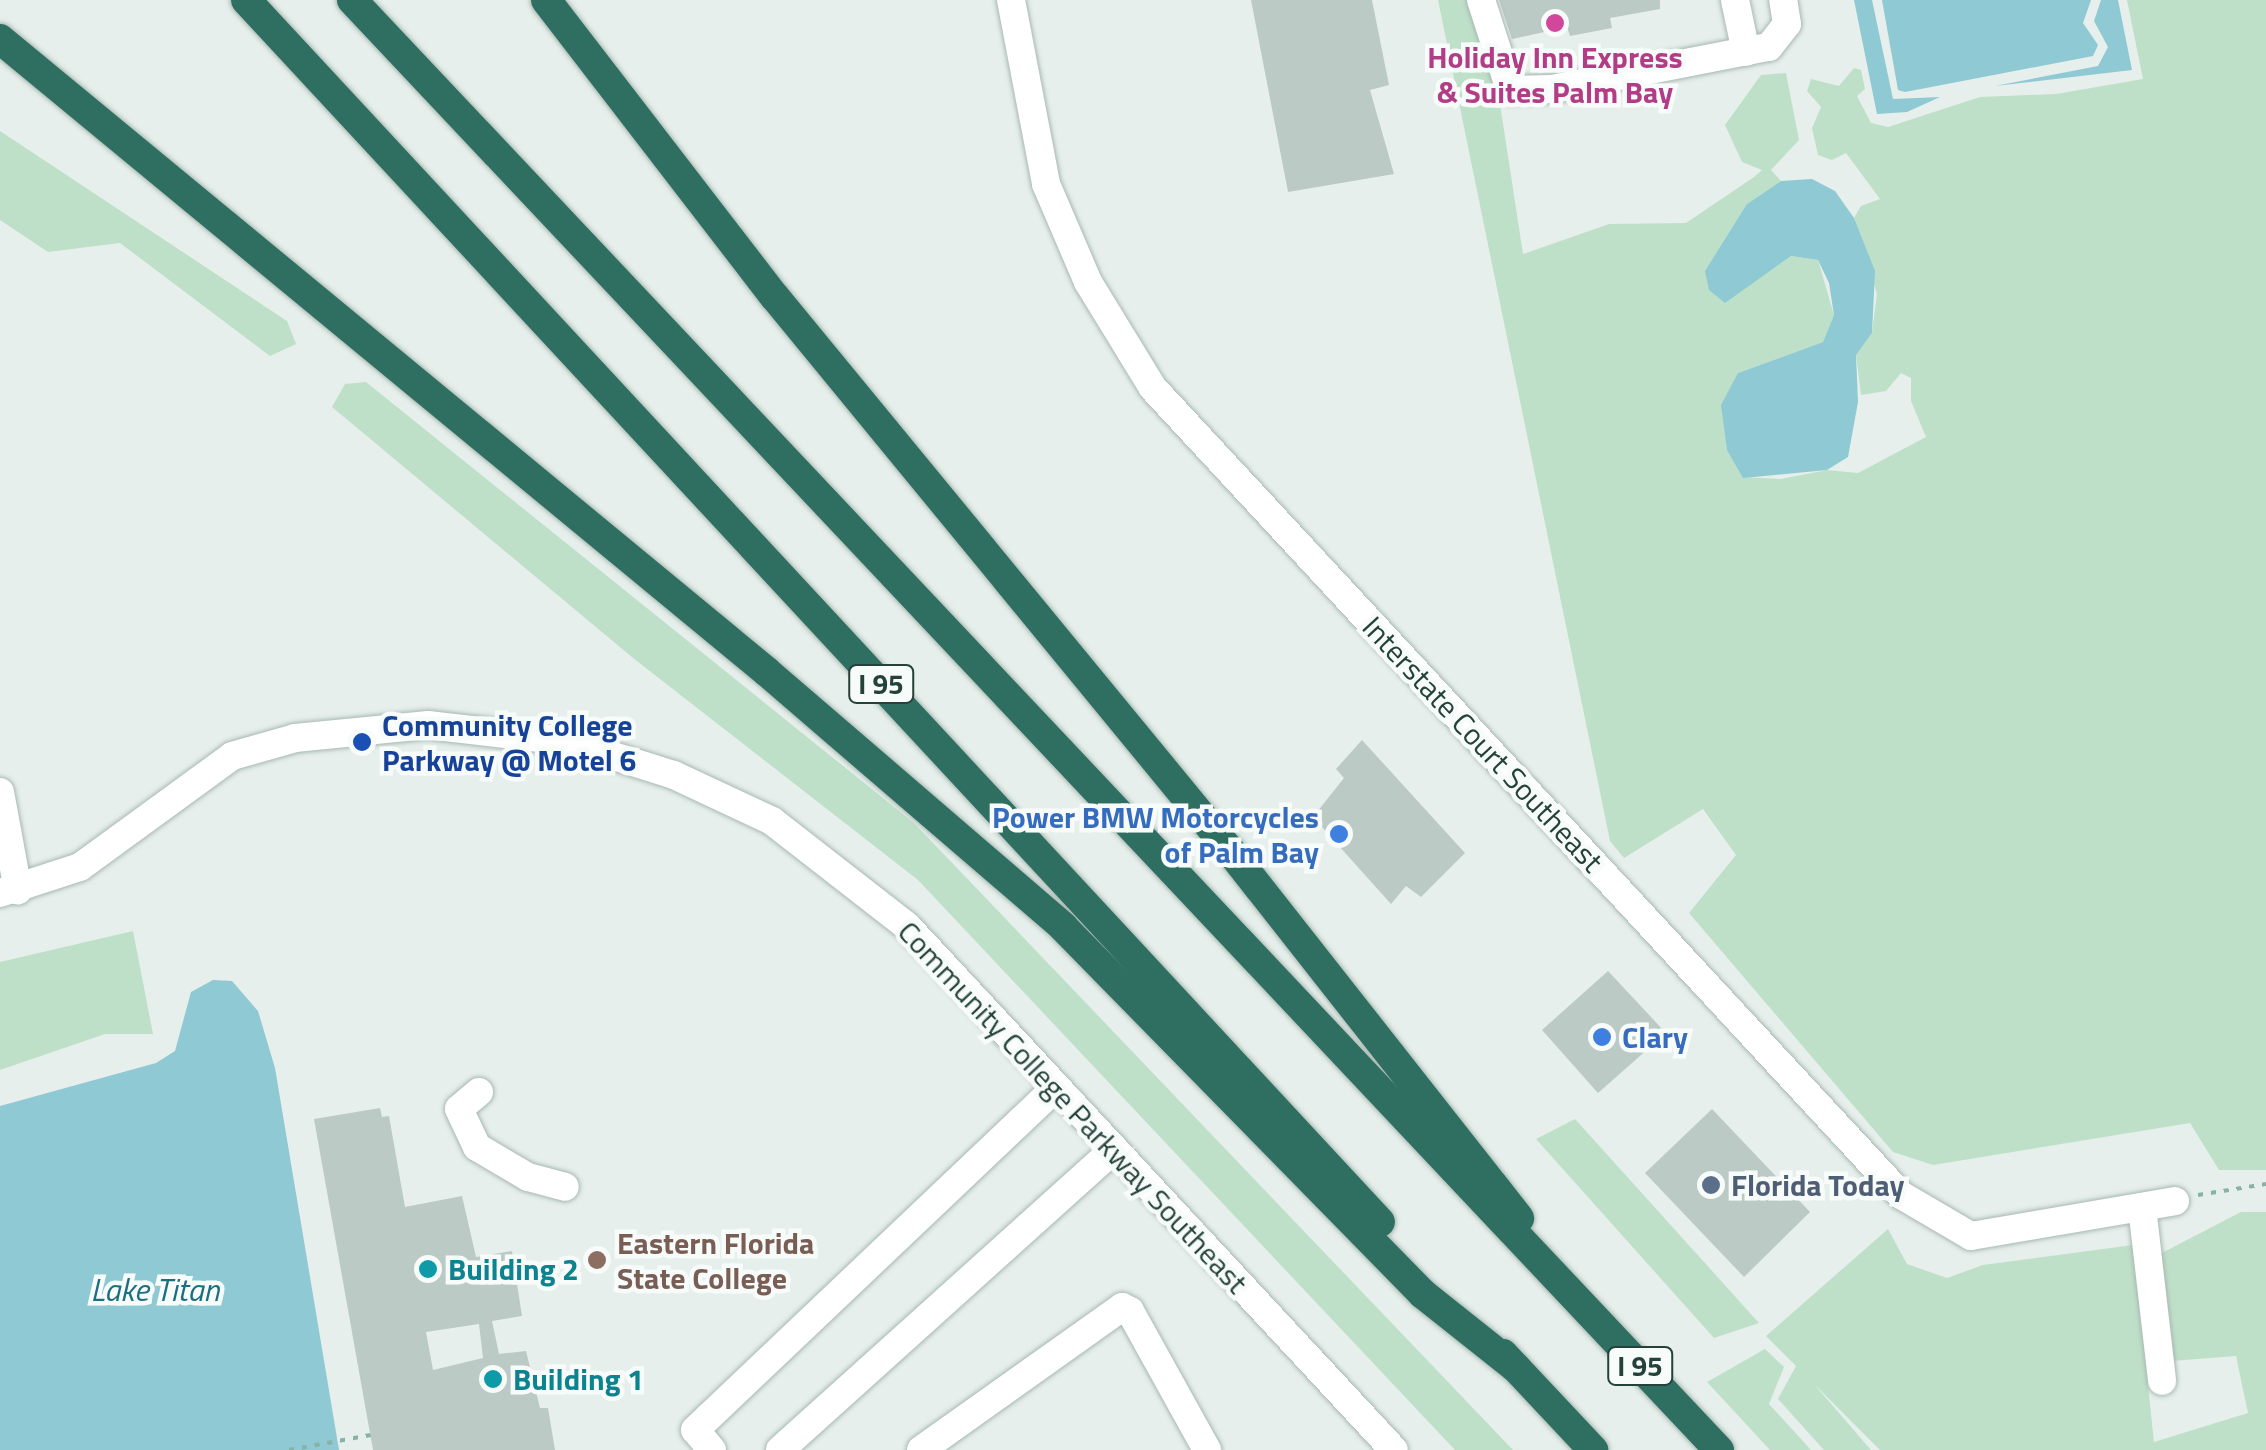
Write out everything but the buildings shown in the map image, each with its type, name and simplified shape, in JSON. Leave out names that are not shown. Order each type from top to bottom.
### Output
[{"type":"highway","name":"I 95","points":[[246,0],[1593,1450]]},
{"type":"highway","name":"I 95","points":[[352,0],[1719,1450]]},
{"type":"highway","points":[[546,0],[775,297],[1493,1178],[1562,1283]]},
{"type":"highway","points":[[0,39],[767,672],[1063,926],[1424,1294],[1516,1368]]},
{"type":"street","name":"Interstate Court Southeast","points":[[1012,0],[1046,184],[1088,282],[1153,388],[1886,1179],[1972,1236],[2175,1201]]},
{"type":"street","points":[[1481,0],[1510,90],[1552,89],[1769,48],[1787,24],[1782,0]]},
{"type":"street","points":[[1735,0],[1746,52]]},
{"type":"street","name":"Community College Parkway Southeast","points":[[9,892],[80,867],[232,756],[295,738],[428,725],[566,741],[674,775],[772,821],[907,926],[1394,1450]]},
{"type":"street","points":[[1,807],[9,892]]},
{"type":"street","points":[[704,1440],[1056,1087]]},
{"type":"street","points":[[479,1092],[459,1110],[477,1147],[528,1177],[565,1188]]},
{"type":"street","points":[[780,1450],[1114,1149]]},
{"type":"street","points":[[2142,1206],[2162,1381]]},
{"type":"street","points":[[922,1450],[1122,1306],[1207,1450]]},
{"type":"path","points":[[2175,1201],[2266,1184]]},
{"type":"path","points":[[290,1450],[371,1435]]},
{"type":"green space","points":[[1438,0],[1466,0],[1498,91],[1523,254],[1609,224],[1686,223],[1754,177],[1762,170],[1742,162],[1725,125],[1761,75],[1786,73],[1799,140],[1771,170],[1781,181],[1747,204],[1762,276],[1791,256],[1818,260],[1834,315],[1823,342],[1738,373],[1743,477],[1781,479],[1827,470],[1858,473],[1926,437],[1911,401],[1911,378],[1901,373],[1886,391],[1861,395],[1856,354],[1872,333],[1877,294],[1854,218],[1861,206],[1880,199],[1846,153],[1832,160],[1818,155],[1812,128],[1821,107],[1807,91],[1811,79],[1839,86],[1854,68],[1861,70],[1865,89],[1857,96],[1871,123],[1888,127],[1980,97],[2056,94],[2143,79],[2127,0],[2266,0],[2266,1170],[2219,1170],[2190,1123],[1933,1165],[1893,1152],[1689,913],[1736,855],[1703,809],[1624,858],[1610,841]]},
{"type":"green space","points":[[0,131],[287,321],[296,344],[270,356],[120,243],[48,252],[0,220]]},
{"type":"green space","points":[[366,382],[914,823],[1513,1450],[1455,1450],[918,880],[633,658],[332,407],[345,384]]},
{"type":"green space","points":[[133,931],[153,1034],[105,1034],[0,1070],[0,962]]},
{"type":"green space","points":[[1575,1119],[1759,1323],[1714,1338],[1536,1139]]},
{"type":"green space","points":[[2241,1212],[2266,1212],[2266,1450],[1880,1450],[1814,1384],[1871,1450],[1824,1450],[1778,1399],[1796,1366],[1766,1336],[1888,1229],[1907,1264],[1947,1278],[1983,1265],[2133,1245],[2154,1442],[2248,1413],[2236,1356],[2171,1361],[2156,1256]]},
{"type":"green space","points":[[1765,1349],[1784,1367],[1769,1404],[1811,1450],[1770,1450],[1707,1382]]},
{"type":"water","points":[[1854,0],[1872,0],[1893,99],[1940,97],[1907,112],[1877,114]]},
{"type":"water","points":[[1882,0],[2091,0],[2083,23],[2098,45],[2093,56],[1905,92],[1898,90]]},
{"type":"water","points":[[2101,0],[2118,0],[2132,70],[1995,86],[2098,66],[2108,47],[2094,21]]},
{"type":"water","points":[[1812,179],[1835,191],[1854,218],[1875,271],[1872,333],[1856,355],[1858,402],[1848,457],[1827,470],[1743,478],[1727,450],[1721,405],[1738,373],[1823,342],[1834,315],[1829,283],[1818,260],[1791,256],[1725,303],[1709,290],[1705,271],[1747,204],[1781,181]]},
{"type":"water","name":"Lake Titan","points":[[213,980],[232,981],[258,1011],[275,1068],[339,1450],[0,1450],[0,1106],[156,1063],[175,1051],[191,992]]},
{"type":"place","name":"Holiday Inn Express & Suites Palm Bay","points":[[1555,23]]},
{"type":"place","name":"Community College Parkway @ Motel 6","points":[[362,742]]},
{"type":"place","name":"Power BMW Motorcycles of Palm Bay","points":[[1339,834]]},
{"type":"place","name":"Clary","points":[[1602,1037]]},
{"type":"place","name":"Florida Today","points":[[1711,1185]]},
{"type":"place","name":"Eastern Florida State College","points":[[597,1260]]},
{"type":"place","name":"Building 2","points":[[428,1269]]},
{"type":"place","name":"Building 1","points":[[493,1379]]}]
